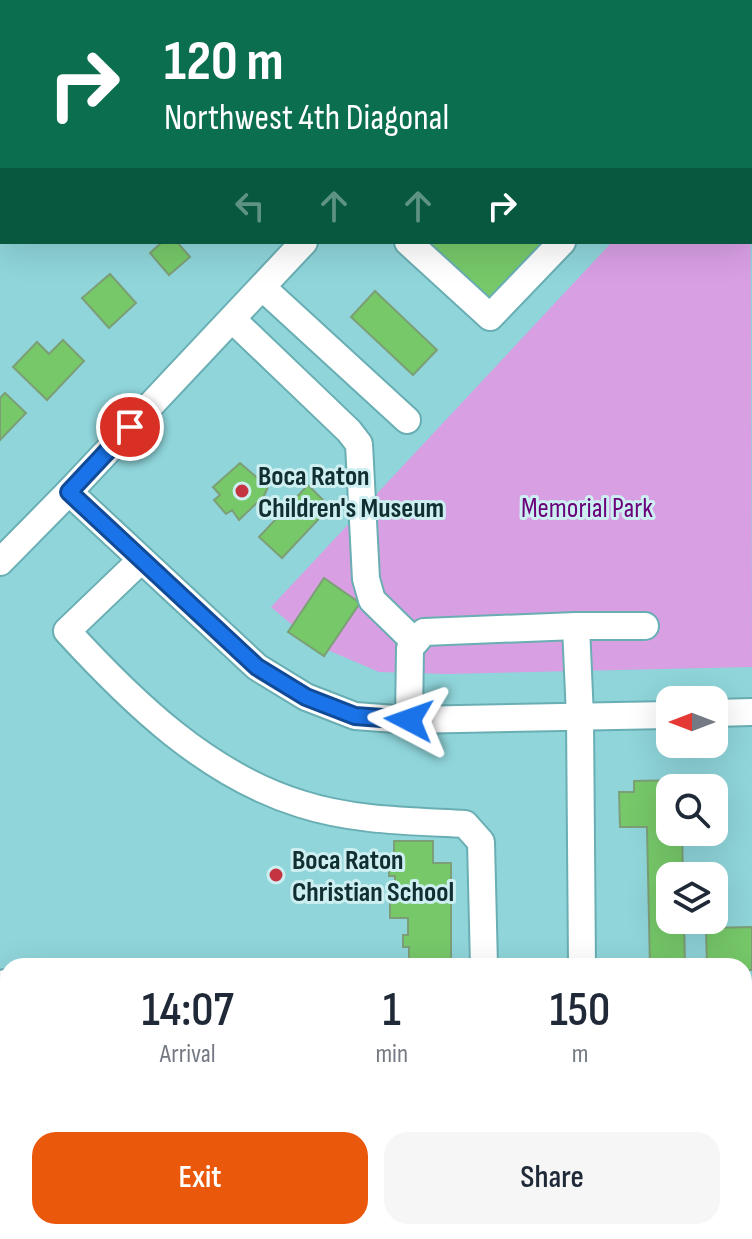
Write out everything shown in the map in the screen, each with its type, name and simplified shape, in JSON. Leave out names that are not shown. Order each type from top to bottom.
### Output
[{"type":"street","points":[[0,562],[302,244]]},
{"type":"street","points":[[410,244],[490,317],[560,244]]},
{"type":"street","points":[[262,287],[407,420]]},
{"type":"street","points":[[232,319],[359,444],[366,579],[372,600],[415,642]]},
{"type":"street","points":[[69,492],[257,667],[306,697],[355,716],[409,720],[656,715]]},
{"type":"street","points":[[140,561],[67,631],[97,664],[178,738],[240,779],[301,804],[357,817],[465,824],[481,842],[484,958]]},
{"type":"street","points":[[576,626],[582,958]]},
{"type":"street","points":[[409,720],[410,648],[424,632],[645,626]]},
{"type":"street","points":[[728,713],[752,712]]},
{"type":"green space","name":"Memorial Park","points":[[610,244],[751,244],[752,667],[448,674],[379,672],[316,645],[271,607]]},
{"type":"building","points":[[160,244],[179,244],[190,257],[169,275],[150,253]]},
{"type":"building","points":[[430,244],[543,244],[487,303],[428,246]]},
{"type":"building","points":[[110,274],[136,303],[109,328],[82,298]]},
{"type":"building","points":[[375,291],[437,350],[413,375],[351,317]]},
{"type":"building","points":[[63,340],[84,361],[47,400],[13,367],[37,342],[49,354]]},
{"type":"building","points":[[5,393],[26,413],[0,440],[0,398]]},
{"type":"building","name":"Boca Raton Children's Museum","points":[[240,463],[268,487],[264,496],[239,520],[232,510],[226,514],[214,500],[220,495],[213,487]]},
{"type":"building","points":[[308,485],[330,507],[282,558],[259,537]]},
{"type":"building","points":[[324,578],[360,603],[324,656],[288,632]]},
{"type":"building","points":[[634,781],[656,781],[656,846],[682,846],[683,862],[656,862],[656,934],[684,934],[685,958],[650,958],[647,827],[620,827],[619,792],[634,792]]},
{"type":"building","name":"Boca Raton Christian School","points":[[394,841],[433,841],[433,863],[451,863],[451,958],[409,958],[409,947],[403,947],[403,935],[408,935],[408,918],[390,918],[390,894],[395,894],[395,876],[389,876],[389,861],[394,861]]},
{"type":"building","points":[[752,927],[752,958],[707,958],[706,934],[728,934],[728,928]]},
{"type":"place","name":"Boca Raton Children's Museum","points":[[242,491]]},
{"type":"place","name":"Boca Raton Christian School","points":[[276,875]]},
{"type":"route","points":[[130,427],[69,492],[257,667],[306,697],[355,716],[409,720]]}]
